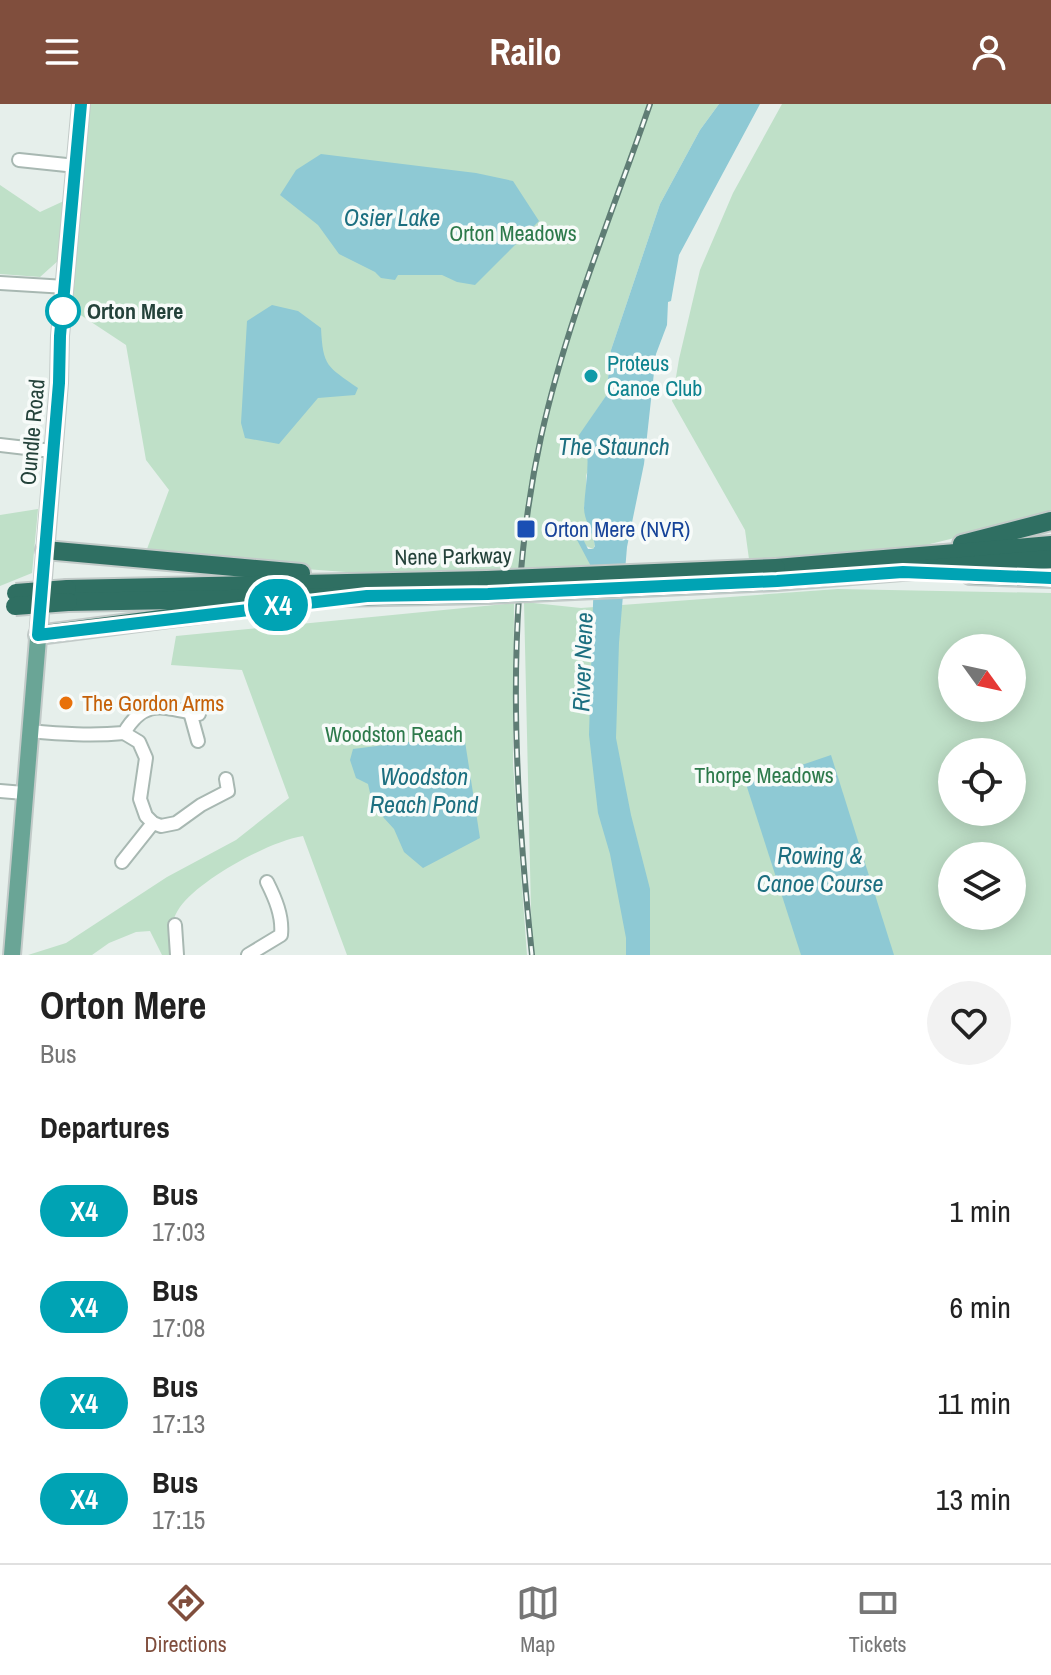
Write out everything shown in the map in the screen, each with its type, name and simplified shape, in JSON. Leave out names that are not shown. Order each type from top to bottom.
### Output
[{"type":"highway","points":[[906,565],[1051,521]]},
{"type":"highway","name":"Nene Parkway","points":[[906,565],[1051,545]]},
{"type":"highway","points":[[45,550],[369,588]]},
{"type":"highway","name":"Nene Parkway","points":[[8,600],[487,587],[1051,559]]},
{"type":"highway","points":[[906,565],[1051,578]]},
{"type":"highway","points":[[38,635],[369,588]]},
{"type":"main road","name":"Oundle Road","points":[[12,955],[7,936],[24,793],[81,104]]},
{"type":"street","points":[[19,160],[76,166]]},
{"type":"street","points":[[0,283],[66,287]]},
{"type":"street","points":[[0,445],[52,451]]},
{"type":"street","points":[[124,733],[133,717],[146,709],[160,706],[195,713],[198,741]]},
{"type":"street","points":[[29,731],[81,736],[124,733],[139,742],[146,758],[140,799],[146,816],[161,826],[176,823],[228,791],[226,779]]},
{"type":"street","points":[[0,791],[24,793]]},
{"type":"street","points":[[122,862],[153,823]]},
{"type":"street","points":[[248,955],[281,935],[276,900],[267,882]]},
{"type":"street","points":[[175,925],[177,955]]},
{"type":"green space","name":"Orton Meadows","points":[[88,104],[719,104],[700,130],[660,204],[611,350],[610,390],[580,435],[587,450],[589,466],[584,507],[595,545],[593,549],[586,546],[581,536],[592,568],[453,577],[144,557],[169,490],[146,460],[126,345],[70,308]]},
{"type":"green space","points":[[782,104],[1051,104],[1051,514],[910,549],[749,559],[745,530],[672,401],[700,270],[733,193]]},
{"type":"green space","points":[[0,185],[40,212],[66,200],[60,259],[40,277],[0,274]]},
{"type":"green space","points":[[38,509],[32,573],[0,586],[0,515]]},
{"type":"green space","name":"Thorpe Meadows","points":[[838,589],[1051,593],[1051,955],[532,955],[524,602],[581,608]]},
{"type":"green space","name":"Woodston Reach","points":[[514,603],[513,764],[527,955],[347,955],[303,836],[255,853],[190,896],[180,907],[172,924],[171,955],[162,955],[150,931],[136,932],[109,943],[92,955],[28,955],[66,943],[167,877],[236,840],[289,798],[242,670],[171,665],[176,636]]},
{"type":"water","name":"The Staunch","points":[[719,104],[760,104],[679,255],[671,301],[668,302],[667,325],[656,354],[644,464],[627,547],[619,643],[616,738],[650,889],[650,955],[626,955],[626,938],[610,854],[598,813],[589,735],[594,572],[576,538],[581,535],[588,549],[595,546],[584,513],[588,465],[587,451],[580,446],[579,435],[610,390],[611,350],[660,204],[700,130]]},
{"type":"water","name":"Osier Lake","points":[[321,154],[476,173],[513,181],[539,221],[475,285],[442,275],[398,275],[395,280],[381,278],[339,254],[318,225],[280,195],[296,170]]},
{"type":"water","name":"Orton Mere","points":[[272,305],[298,311],[321,328],[325,358],[339,375],[358,388],[355,395],[318,398],[279,444],[245,438],[241,423],[247,321]]},
{"type":"water","name":"Woodston Reach Pond","points":[[464,735],[480,838],[423,868],[404,852],[394,829],[373,806],[368,784],[356,778],[350,760],[353,749]]},
{"type":"water","name":"Rowing & Canoe Course","points":[[831,755],[894,955],[801,955],[746,784]]},
{"type":"railway","points":[[532,955],[521,826],[516,695],[521,565],[529,501],[541,437],[563,352],[650,104]]},
{"type":"bus line","name":"X4","points":[[81,104],[38,635],[367,596],[488,594],[903,572],[1051,578]]},
{"type":"place","name":"Orton Mere","points":[[63,311]]},
{"type":"place","name":"Proteus Canoe Club","points":[[591,376]]},
{"type":"place","name":"Orton Mere (NVR)","points":[[526,529]]},
{"type":"place","name":"The Gordon Arms","points":[[66,703]]},
{"type":"water label","name":"River Nene","points":[[583,662]]}]
